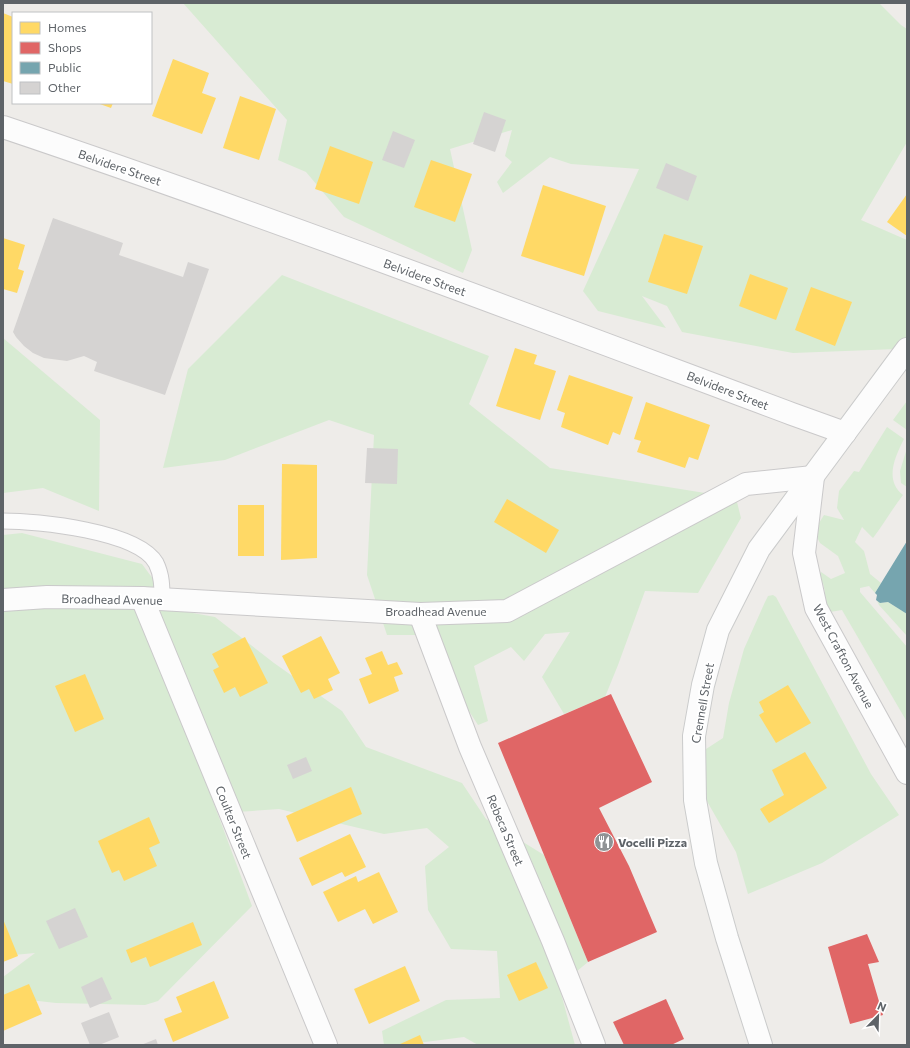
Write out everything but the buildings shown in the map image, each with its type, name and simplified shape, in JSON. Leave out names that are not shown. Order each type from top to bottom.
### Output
[{"type":"street","name":"Belvidere Street","points":[[3,127],[141,173],[450,285],[844,433]]},
{"type":"street","name":"West Crafton Avenue","points":[[907,348],[813,477],[804,553],[816,608],[907,773]]},
{"type":"street","name":"Broadhead Avenue","points":[[3,600],[47,597],[152,599],[420,614],[507,611],[746,484],[813,477]]},
{"type":"street","name":"Crennell Street","points":[[761,1045],[727,938],[706,863],[695,800],[694,736],[703,685],[718,630],[759,550],[813,477]]},
{"type":"street","name":"Coulter Street","points":[[152,599],[326,1045]]},
{"type":"street","name":"Rebeca Street","points":[[420,614],[470,747],[553,942],[594,1045]]},
{"type":"lane","points":[[3,521],[27,521],[93,532],[130,542],[149,554],[156,563],[161,576],[152,599]]},
{"type":"green space","points":[[183,3],[879,3],[907,29],[907,142],[861,220],[907,240],[907,336],[897,349],[793,353],[682,332],[667,306],[642,296],[666,328],[598,311],[583,291],[639,169],[571,164],[550,157],[503,193],[497,182],[512,162],[505,156],[512,130],[450,149],[472,250],[463,273],[344,217],[306,172],[278,160],[287,120]]},
{"type":"green space","points":[[282,275],[489,356],[469,404],[550,468],[736,498],[741,518],[698,593],[645,591],[605,697],[564,714],[542,677],[570,632],[545,634],[524,661],[511,647],[474,666],[488,721],[478,725],[420,635],[387,635],[367,575],[374,435],[329,420],[225,460],[163,468],[188,369]]},
{"type":"green space","points":[[3,338],[100,420],[99,511],[43,488],[3,493]]},
{"type":"green space","points":[[907,401],[907,430],[893,420]]},
{"type":"green space","points":[[887,427],[904,439],[897,453],[893,468],[894,482],[897,489],[903,495],[873,538],[862,527],[855,542],[864,551],[870,574],[881,583],[875,593],[869,586],[860,588],[860,592],[907,647],[907,722],[842,610],[830,612],[817,597],[825,592],[823,583],[817,580],[821,572],[831,579],[845,573],[838,556],[820,543],[814,531],[824,515],[844,520],[837,508],[839,491],[854,471],[859,472]]},
{"type":"green space","points":[[907,448],[907,487],[901,483],[900,471]]},
{"type":"green space","points":[[22,533],[142,564],[176,610],[215,617],[274,663],[342,711],[366,747],[462,783],[486,819],[544,855],[588,962],[559,986],[575,1045],[478,1045],[464,1037],[402,1045],[384,1045],[382,1031],[446,1000],[500,998],[497,951],[451,949],[428,910],[425,866],[449,847],[427,828],[384,834],[279,809],[237,812],[211,796],[252,906],[158,1001],[145,1005],[56,1003],[3,997],[3,977],[35,953],[3,956],[3,535]]},
{"type":"green space","points":[[773,595],[776,597],[871,774],[899,815],[822,863],[748,894],[736,852],[700,789],[703,751],[723,738],[729,703],[744,649],[768,596]]},
{"type":"green space","points":[[877,601],[880,603],[888,602],[907,614],[907,636],[879,605]]},
{"type":"place","name":"Vocelli Pizza","points":[[604,842]]}]
